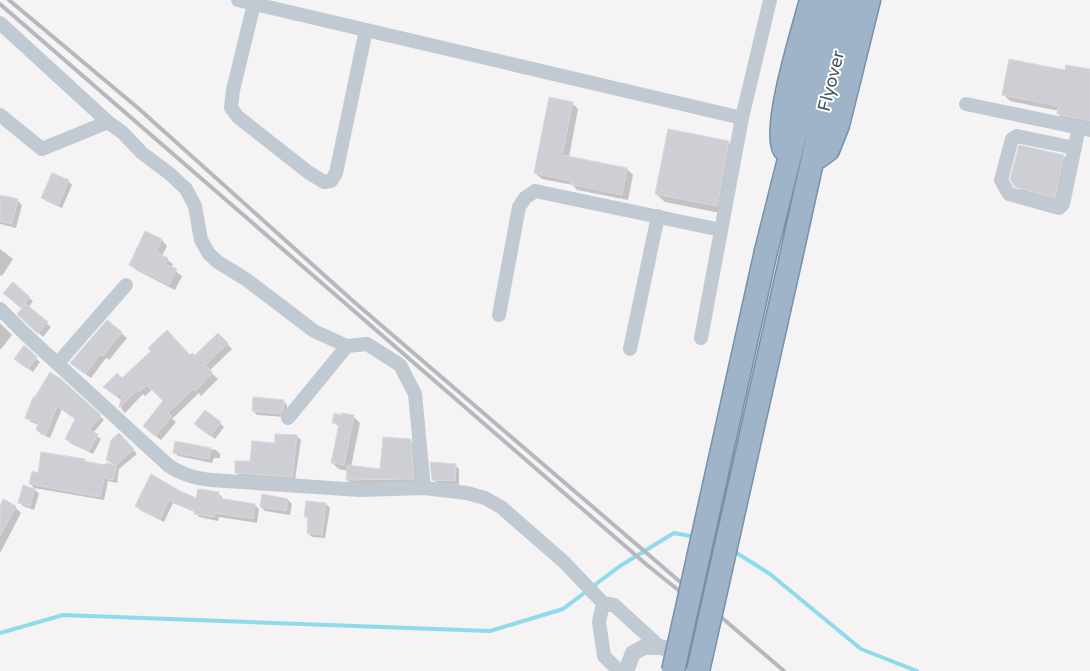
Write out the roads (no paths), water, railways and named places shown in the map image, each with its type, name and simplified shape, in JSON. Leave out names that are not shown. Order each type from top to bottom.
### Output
[{"type":"highway","points":[[790,158],[781,144],[783,111],[811,0]]},
{"type":"highway","name":"Flyover","points":[[672,671],[766,251],[829,0]]},
{"type":"highway","name":"Flyover","points":[[699,671],[821,121],[851,0]]},
{"type":"highway","points":[[812,162],[828,150],[838,125],[869,0]]},
{"type":"street","points":[[238,0],[742,118]]},
{"type":"street","points":[[701,338],[742,118],[770,0]]},
{"type":"street","points":[[254,4],[233,90],[231,108],[238,117],[308,172],[324,182],[331,180],[336,173],[366,30]]},
{"type":"street","points":[[0,23],[108,122],[123,133],[142,154],[170,174],[186,189],[195,206],[201,240],[209,254],[218,262],[278,302],[314,331],[347,346],[367,344],[400,365],[415,394],[424,488]]},
{"type":"street","points":[[966,104],[1084,129],[1075,148],[1063,204],[1059,208],[1008,194],[1001,180],[1012,139],[1017,136],[1075,148]]},
{"type":"street","points":[[0,115],[42,150],[108,122]]},
{"type":"street","points":[[499,315],[519,207],[525,198],[535,191],[721,230]]},
{"type":"street","points":[[630,349],[658,216]]},
{"type":"street","points":[[58,363],[126,285]]},
{"type":"street","points":[[0,309],[169,466],[182,474],[194,478],[360,490],[424,488],[466,493],[485,498],[501,507],[564,562],[601,601],[614,605],[660,647]]},
{"type":"street","points":[[288,418],[347,346]]},
{"type":"street","points":[[601,601],[599,622],[604,656],[619,671]]},
{"type":"street","points":[[626,671],[633,653],[644,647],[660,647],[673,650],[699,671]]},
{"type":"waterway","points":[[0,633],[63,615],[490,631],[563,609],[620,566],[674,533],[696,537]]},
{"type":"waterway","points":[[732,550],[770,574],[861,649],[917,671]]},
{"type":"railway","points":[[9,0],[138,108],[353,301],[784,671]]},
{"type":"railway","points":[[0,4],[647,565],[687,597]]}]
